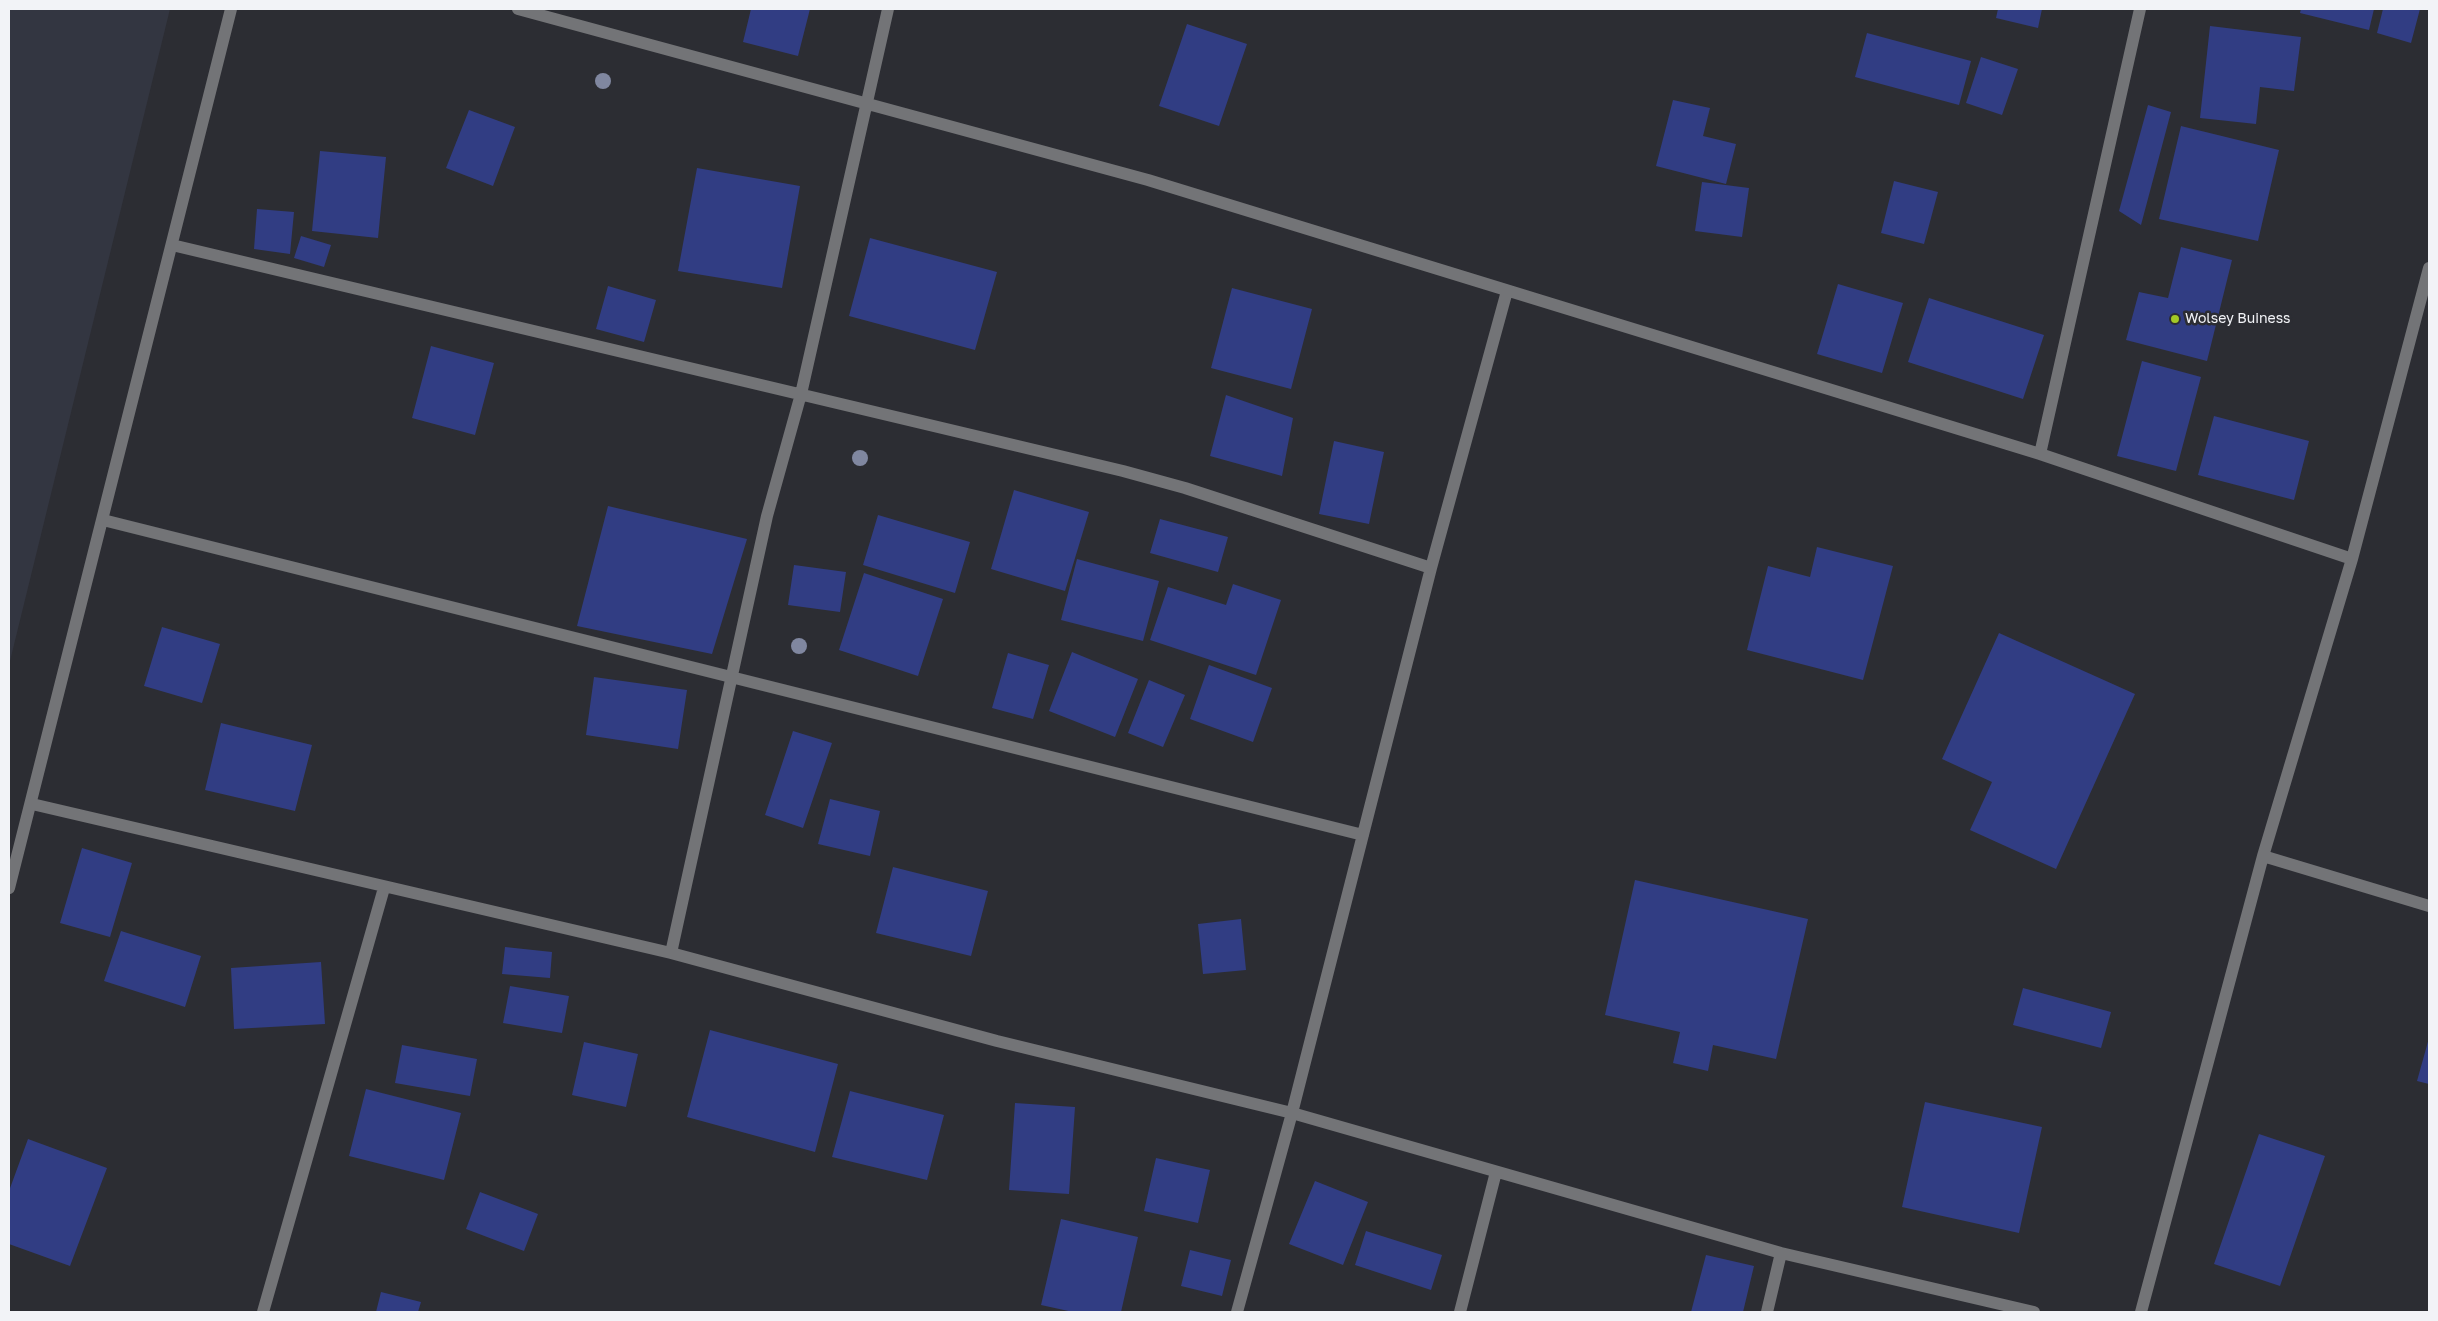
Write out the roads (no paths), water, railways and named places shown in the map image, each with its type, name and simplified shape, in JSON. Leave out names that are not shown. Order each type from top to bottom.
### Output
[{"type":"street","points":[[9,888],[32,804],[231,9]]},
{"type":"street","points":[[518,9],[1148,180],[2040,454],[2352,559]]},
{"type":"street","points":[[670,953],[767,516],[802,394],[888,9]]},
{"type":"street","points":[[2040,454],[2140,9]]},
{"type":"street","points":[[172,245],[802,394],[1185,488],[1431,568]]},
{"type":"street","points":[[2141,1312],[2263,856],[2352,559],[2429,268]]},
{"type":"street","points":[[1237,1312],[1292,1113],[1431,568],[1507,291]]},
{"type":"street","points":[[103,520],[1363,835]]},
{"type":"street","points":[[32,804],[384,888],[670,953],[997,1041],[1292,1113],[1781,1253],[2034,1312]]},
{"type":"street","points":[[2263,856],[2429,906]]},
{"type":"street","points":[[263,1312],[384,888]]},
{"type":"street","points":[[1460,1312],[1496,1172]]},
{"type":"street","points":[[1767,1312],[1781,1253]]},
{"type":"place","name":"Wolsey Buiness","points":[[2175,319]]}]
